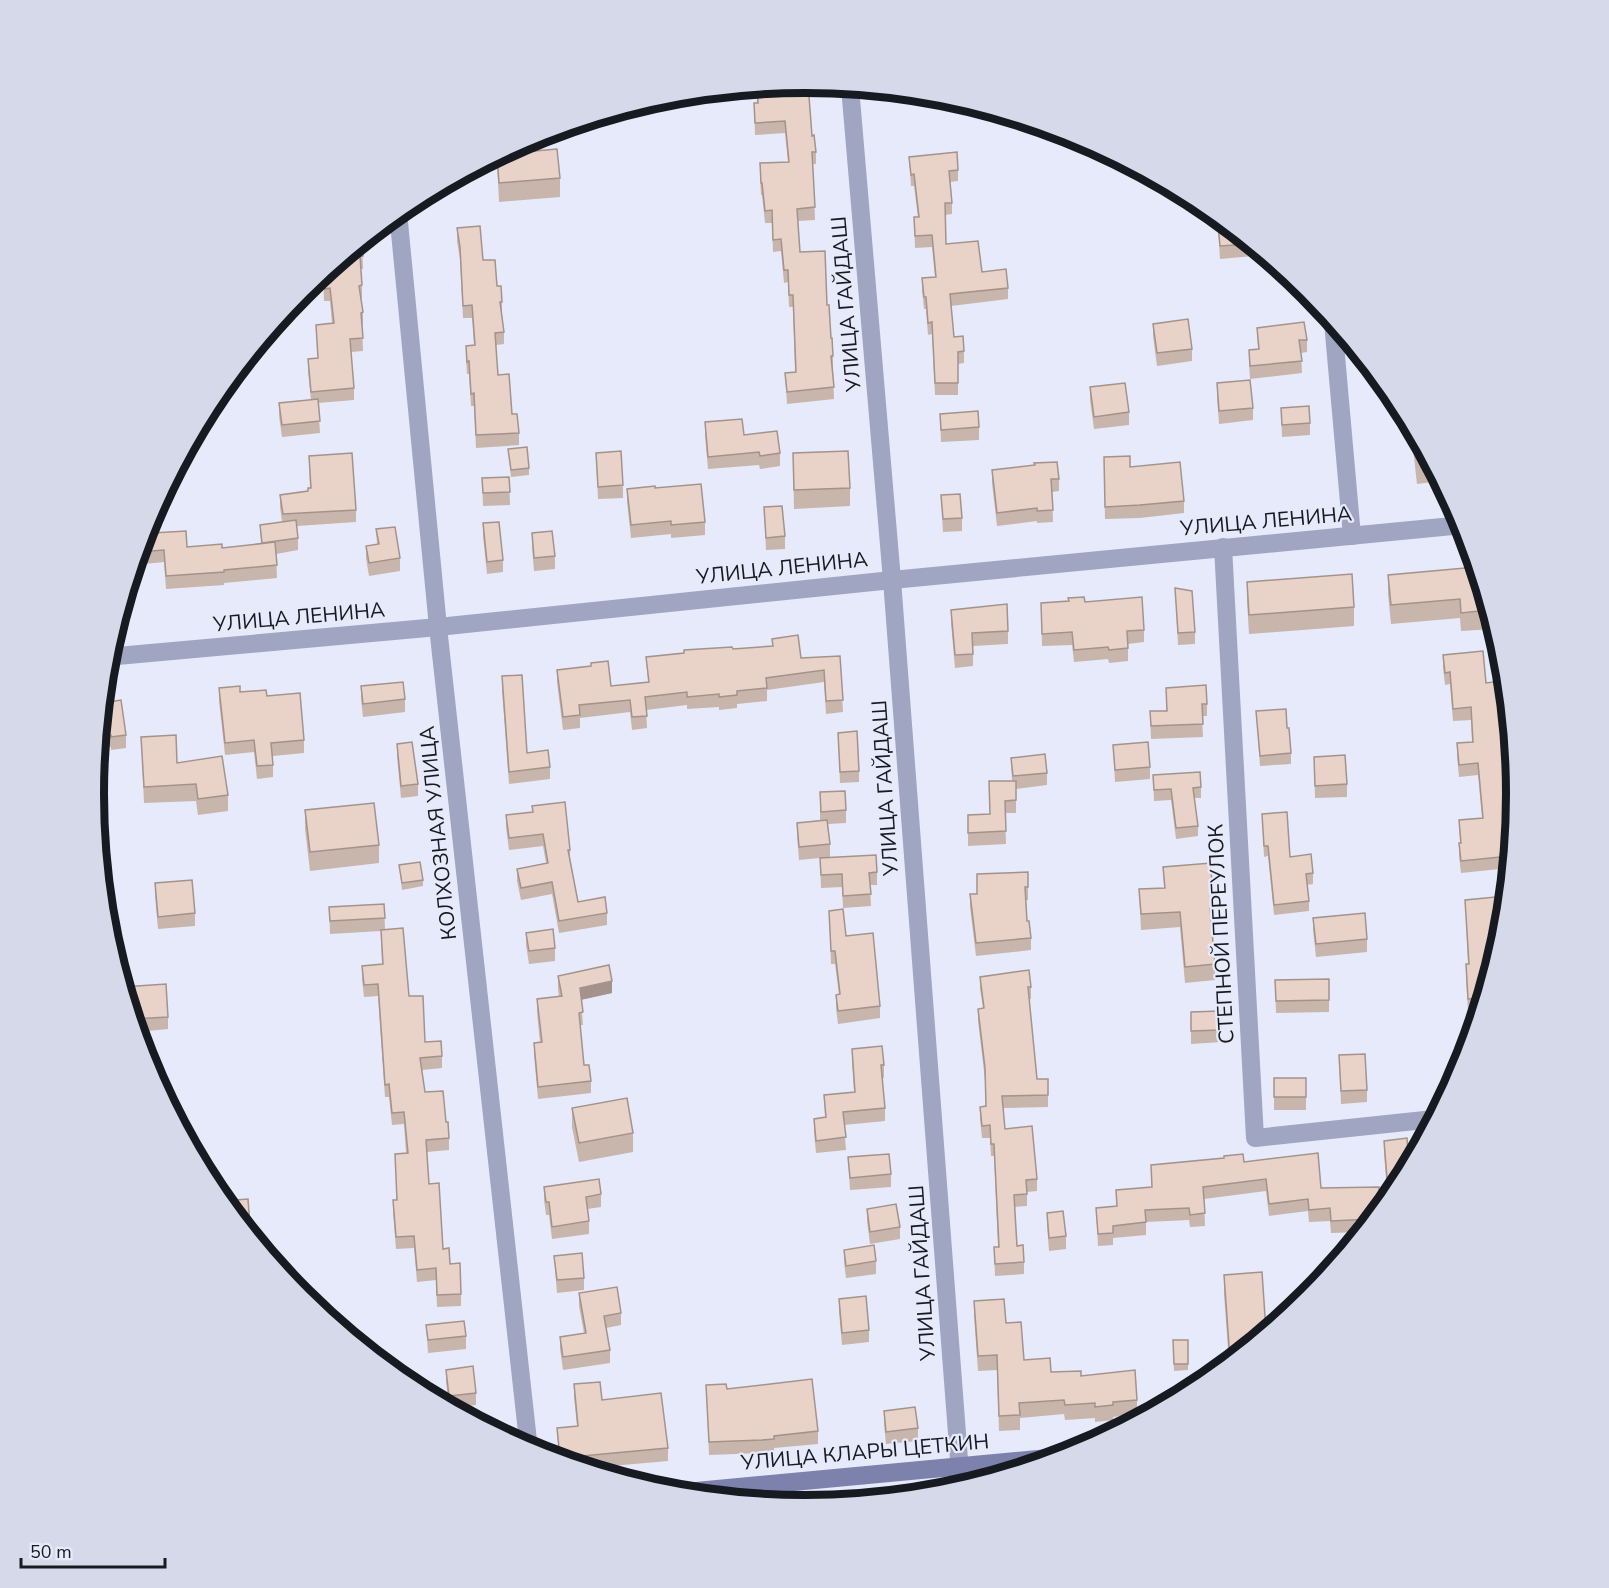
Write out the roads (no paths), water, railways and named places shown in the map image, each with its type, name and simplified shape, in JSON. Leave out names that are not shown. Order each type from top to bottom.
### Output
[{"type":"main road","name":"УЛИЦА КЛАРЫ ЦЕТКИН","points":[[715,1489],[1022,1460]]},
{"type":"street","name":"УЛИЦА ГАЙДАШ","points":[[851,95],[892,580],[960,1477]]},
{"type":"street","name":"КОЛХОЗНАЯ УЛИЦА","points":[[399,223],[438,627],[528,1438]]},
{"type":"street","points":[[1334,335],[1352,536]]},
{"type":"street","name":"УЛИЦА ЛЕНИНА","points":[[117,656],[438,627],[1223,547],[1452,526]]},
{"type":"street","name":"СТЕПНОЙ ПЕРЕУЛОК","points":[[1223,547],[1255,1138],[1425,1120]]}]
